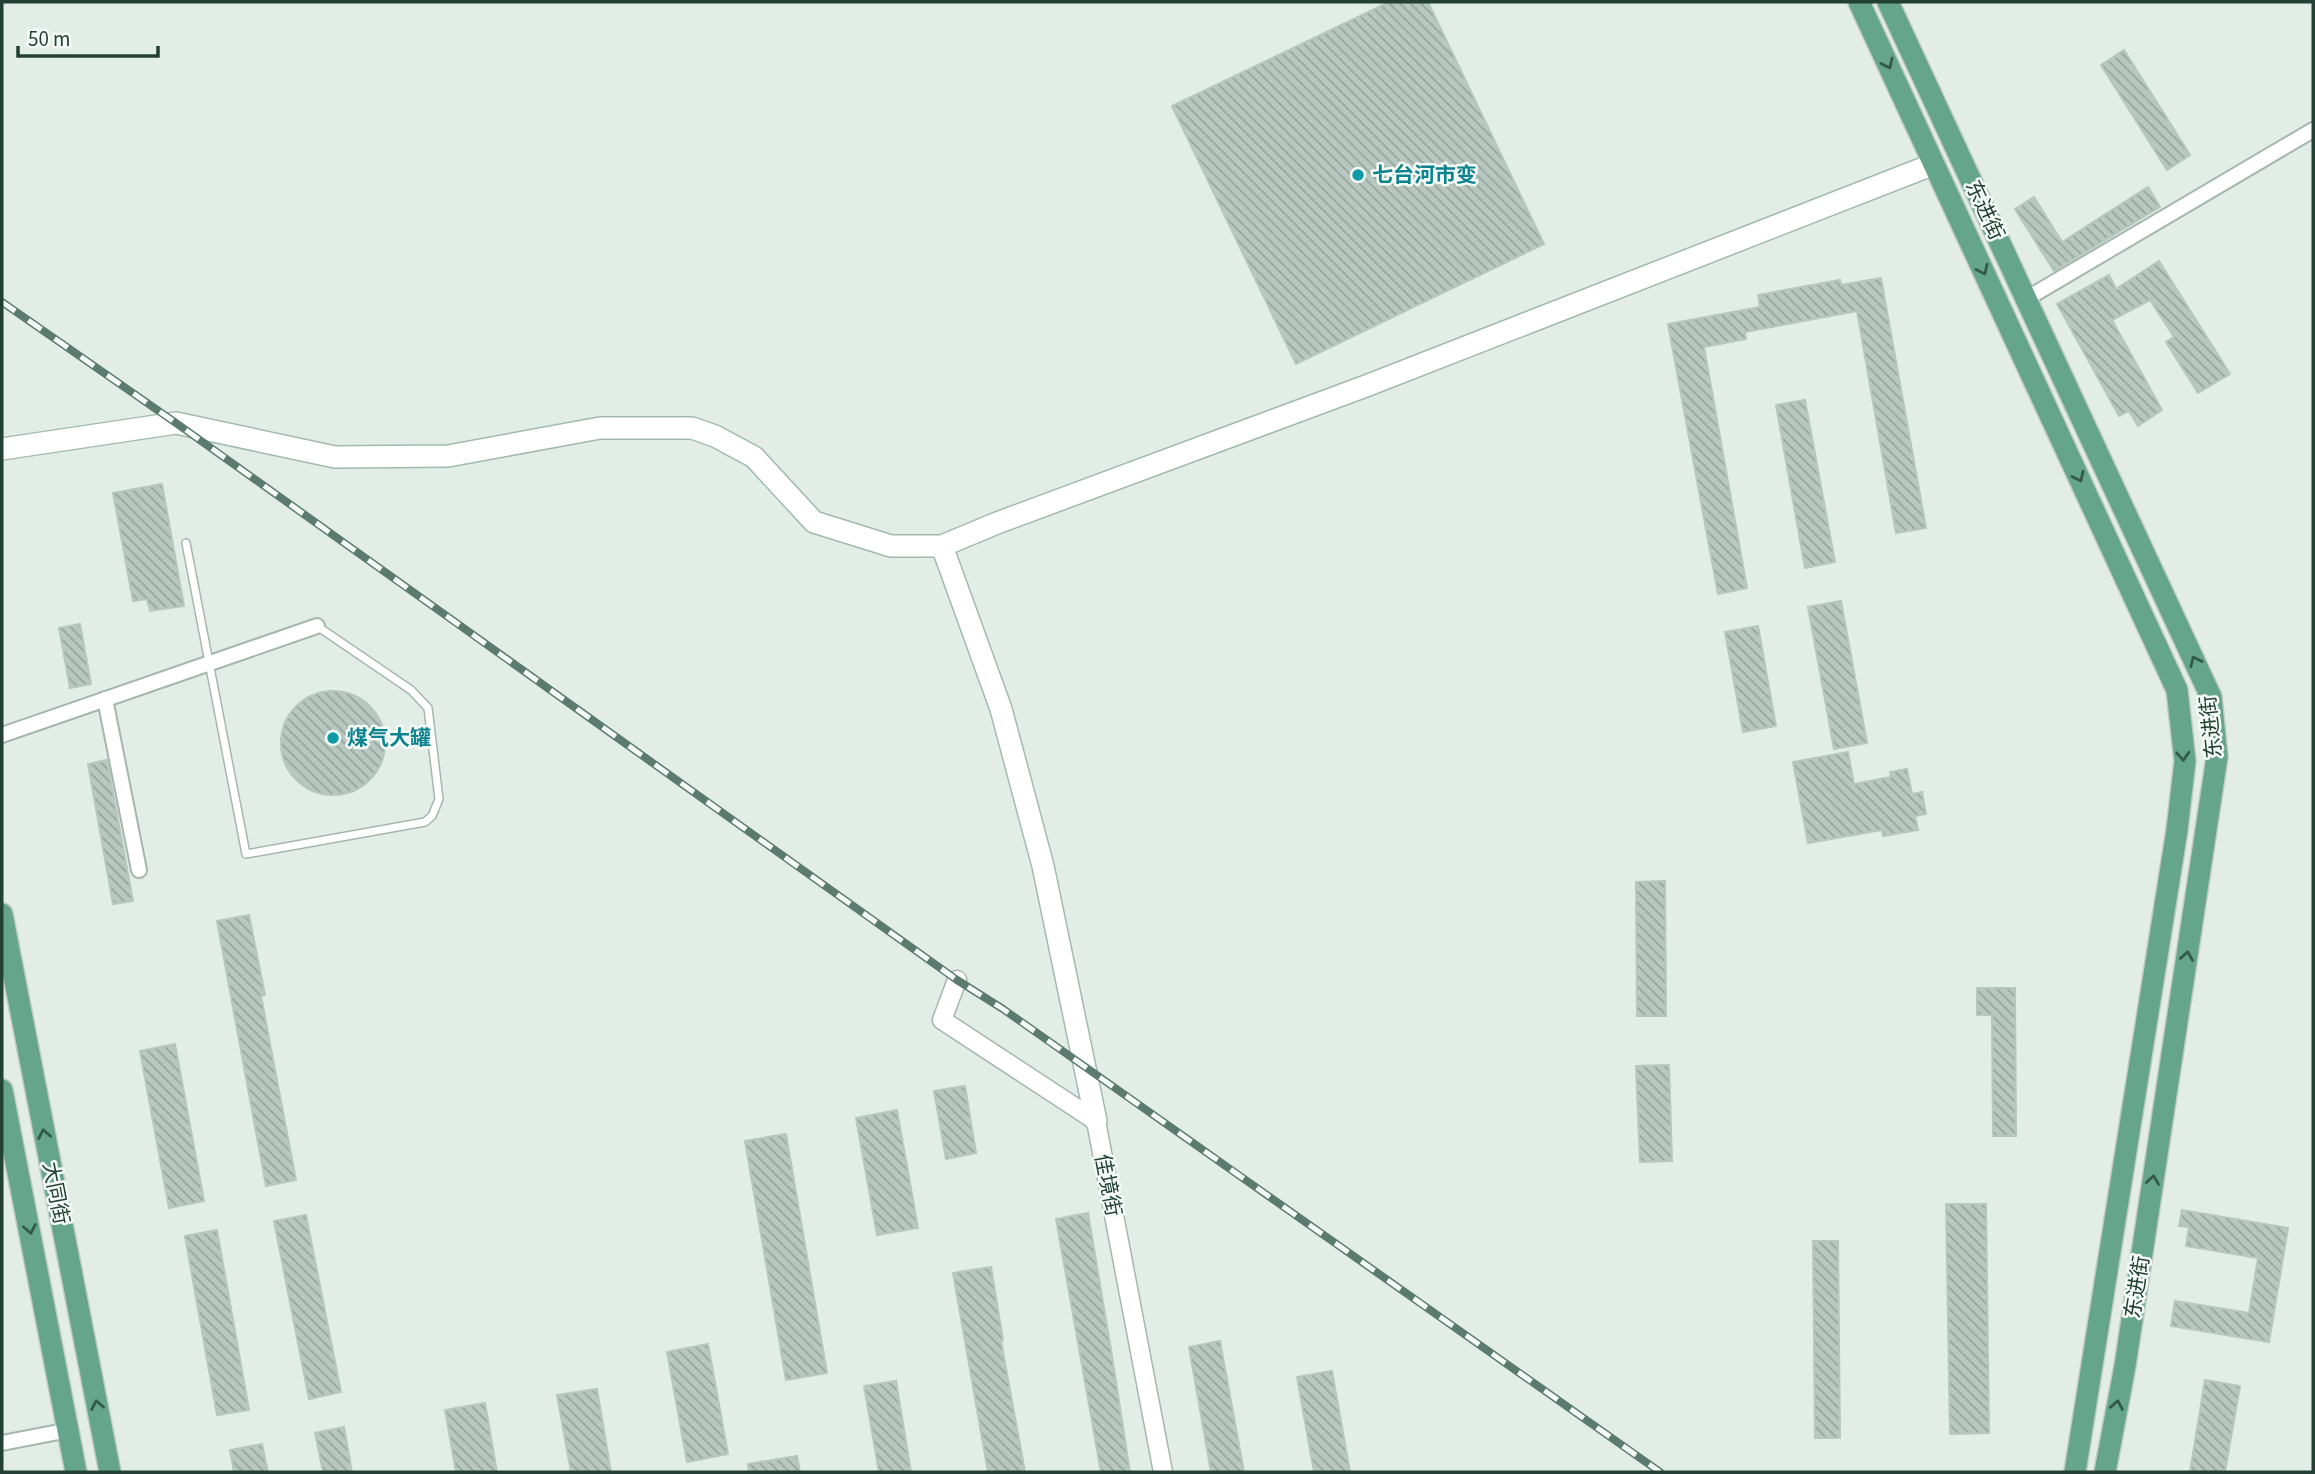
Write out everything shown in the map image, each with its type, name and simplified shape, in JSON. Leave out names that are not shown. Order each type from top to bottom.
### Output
[{"type":"main road","name":"东进街","points":[[1859,2],[2177,690],[2185,761],[2177,830],[2075,1472]]},
{"type":"main road","name":"东进街","points":[[1888,2],[2211,697],[2217,757],[2125,1366],[2105,1472]]},
{"type":"main road","points":[[2,449],[176,423],[335,457],[448,456],[600,428],[692,428],[715,436],[754,457],[814,522],[891,546],[942,546],[996,523],[1391,376],[1934,164]]},
{"type":"main road","points":[[942,546],[1008,735],[1043,866],[1096,1121]]},
{"type":"main road","name":"大同街","points":[[2,914],[110,1472]]},
{"type":"main road","name":"大同街","points":[[2,1090],[76,1472]]},
{"type":"street","points":[[2026,299],[2313,130]]},
{"type":"street","points":[[2,735],[317,626]]},
{"type":"street","points":[[105,699],[139,870]]},
{"type":"street","points":[[957,980],[942,1020],[1096,1121]]},
{"type":"street","name":"佳境街","points":[[1096,1121],[1163,1472]]},
{"type":"street","points":[[2,1443],[68,1430]]},
{"type":"lane","points":[[186,543],[246,854],[425,822],[432,816],[439,799],[428,708],[411,690],[317,626]]},
{"type":"building","name":"七台河市变","points":[[1389,2],[1428,2],[1544,244],[1296,364],[1172,106]]},
{"type":"building","points":[[2124,50],[2190,155],[2167,170],[2101,65]]},
{"type":"building","points":[[2148,187],[2160,207],[2054,271],[2015,209],[2034,197],[2062,242]]},
{"type":"building","points":[[2159,261],[2230,374],[2198,393],[2166,342],[2174,337],[2150,300],[2112,320],[2162,410],[2138,426],[2129,411],[2119,416],[2057,304],[2109,275],[2116,289]]},
{"type":"building","points":[[1881,278],[1926,528],[1896,533],[1857,311],[1745,332],[1746,339],[1704,347],[1747,588],[1718,594],[1668,324],[1760,307],[1758,295],[1840,280],[1841,285]]},
{"type":"building","points":[[1805,400],[1835,562],[1805,568],[1776,405]]},
{"type":"building","points":[[162,484],[184,606],[150,611],[147,599],[133,601],[113,493]]},
{"type":"building","points":[[1841,601],[1867,743],[1834,749],[1808,607]]},
{"type":"building","points":[[80,624],[91,684],[70,688],[59,628]]},
{"type":"building","points":[[1758,626],[1776,726],[1743,732],[1725,632]]},
{"type":"building","name":"煤气大罐","points":[[333,691],[353,695],[370,706],[381,723],[385,743],[381,763],[370,780],[353,791],[333,795],[313,791],[296,780],[285,763],[281,743],[285,723],[296,706],[313,695]]},
{"type":"building","points":[[1848,752],[1854,784],[1891,777],[1890,772],[1907,769],[1912,794],[1922,792],[1926,814],[1915,816],[1918,830],[1883,836],[1882,830],[1808,843],[1793,762]]},
{"type":"building","points":[[107,760],[133,901],[113,904],[88,764]]},
{"type":"building","points":[[1665,881],[1666,1016],[1637,1016],[1636,882]]},
{"type":"building","points":[[249,915],[265,995],[261,996],[296,1180],[266,1186],[217,921]]},
{"type":"building","points":[[1977,988],[2015,988],[2016,1136],[1993,1136],[1992,1015],[1977,1015]]},
{"type":"building","points":[[175,1044],[204,1201],[169,1208],[140,1051]]},
{"type":"building","points":[[1669,1065],[1672,1161],[1640,1162],[1636,1066]]},
{"type":"building","points":[[965,1086],[976,1153],[946,1159],[934,1091]]},
{"type":"building","points":[[897,1110],[918,1228],[877,1235],[856,1118]]},
{"type":"building","points":[[786,1134],[827,1373],[786,1380],[745,1141]]},
{"type":"building","points":[[1946,1204],[1986,1204],[1989,1433],[1950,1434]]},
{"type":"building","points":[[2182,1210],[2288,1228],[2269,1342],[2171,1326],[2175,1301],[2249,1313],[2258,1258],[2186,1246],[2189,1227],[2179,1226]]},
{"type":"building","points":[[1088,1213],[1130,1472],[1101,1472],[1056,1219]]},
{"type":"building","points":[[306,1215],[341,1392],[309,1399],[274,1221]]},
{"type":"building","points":[[217,1230],[249,1410],[217,1415],[185,1236]]},
{"type":"building","points":[[1813,1241],[1838,1241],[1840,1438],[1815,1438]]},
{"type":"building","points":[[991,1267],[1003,1340],[1001,1341],[1025,1472],[988,1472],[953,1273]]},
{"type":"building","points":[[1220,1341],[1244,1472],[1211,1472],[1189,1347]]},
{"type":"building","points":[[708,1344],[728,1454],[687,1462],[667,1352]]},
{"type":"building","points":[[1332,1371],[1350,1472],[1314,1472],[1297,1377]]},
{"type":"building","points":[[2205,1380],[2240,1386],[2225,1472],[2190,1472]]},
{"type":"building","points":[[896,1381],[911,1472],[879,1472],[864,1386]]},
{"type":"building","points":[[597,1389],[611,1472],[571,1472],[557,1395]]},
{"type":"building","points":[[485,1403],[497,1472],[456,1472],[445,1410]]},
{"type":"building","points":[[344,1427],[352,1472],[323,1472],[315,1433]]},
{"type":"building","points":[[262,1444],[268,1472],[234,1472],[230,1450]]},
{"type":"building","points":[[797,1456],[800,1472],[749,1472],[748,1464]]},
{"type":"railway","points":[[2,302],[957,980],[1003,1009],[1660,1472]]},
{"type":"place","name":"七台河市变","points":[[1358,175]]},
{"type":"place","name":"煤气大罐","points":[[333,738]]}]
